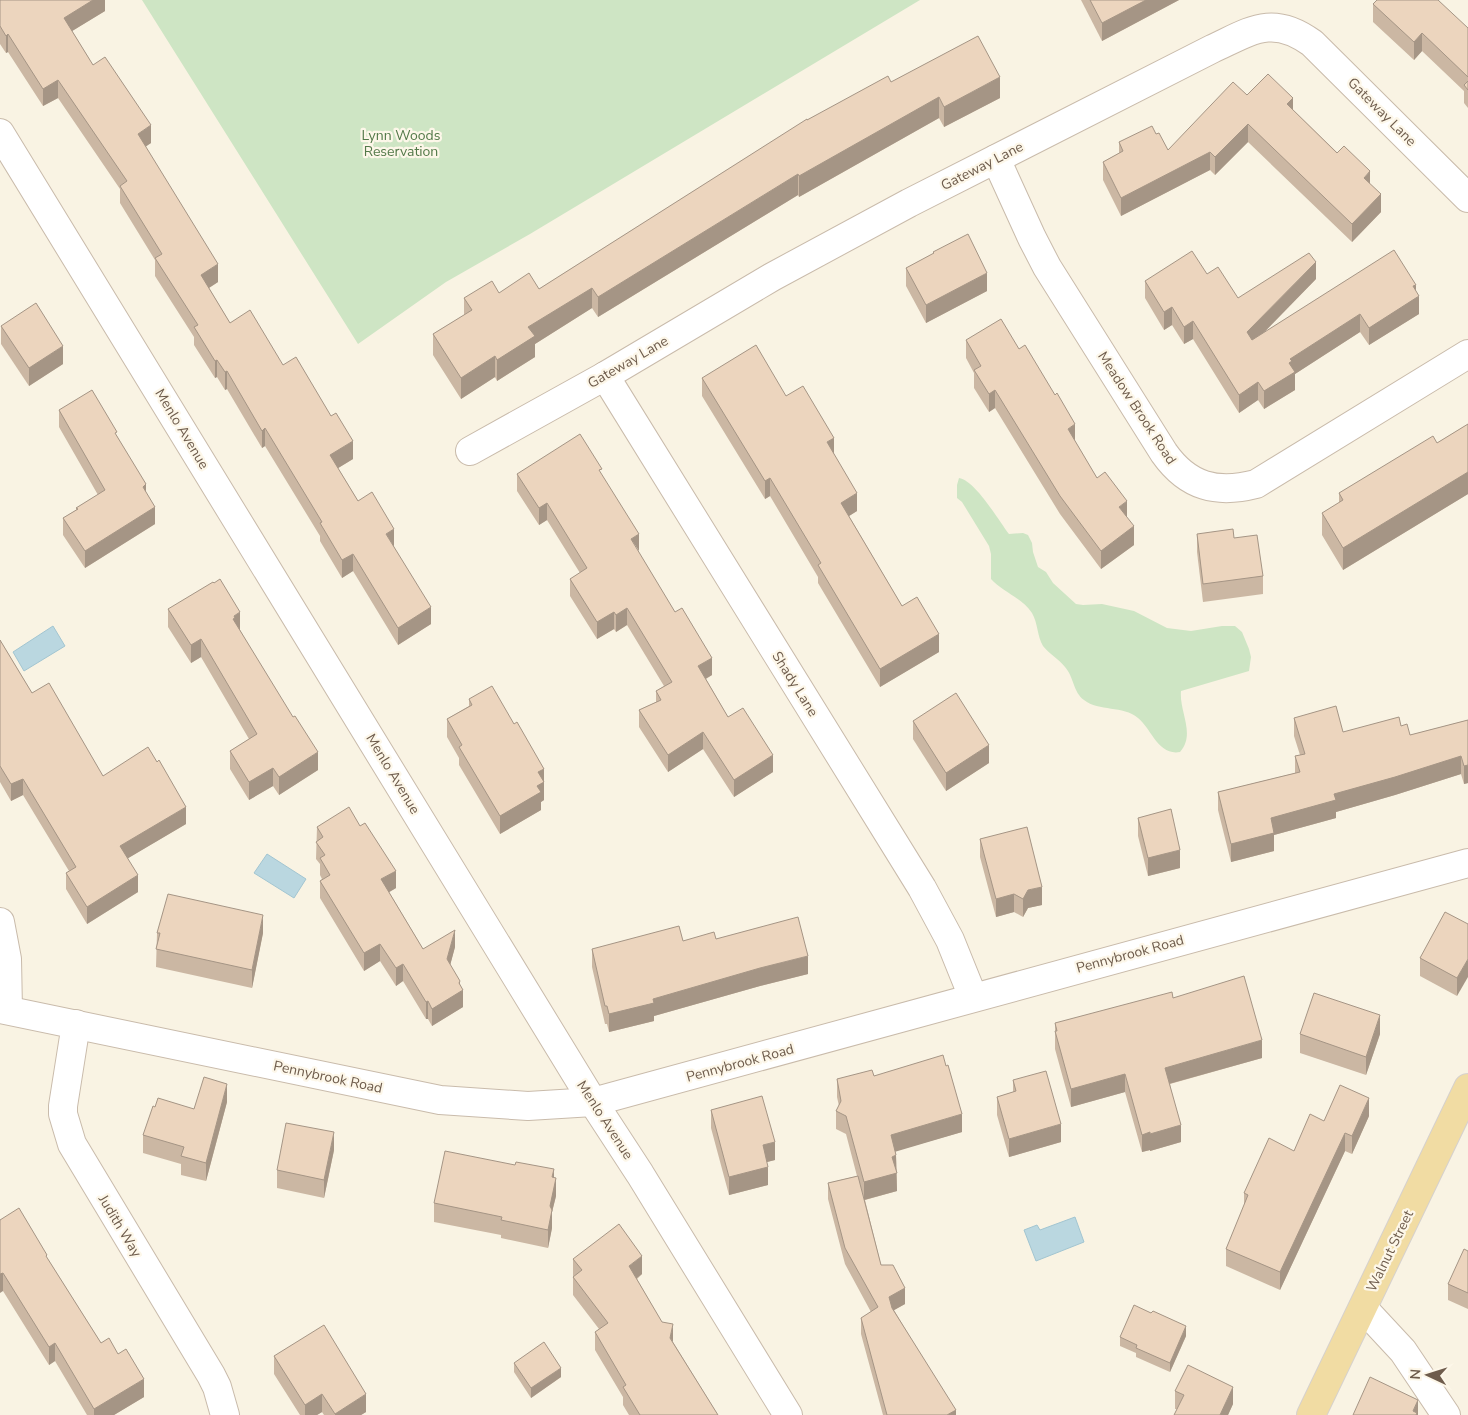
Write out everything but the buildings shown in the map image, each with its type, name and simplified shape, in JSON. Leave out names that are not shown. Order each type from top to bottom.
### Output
[{"type":"main road","name":"Walnut Street","points":[[1311,1415],[1468,1088]]},
{"type":"street","name":"Gateway Lane","points":[[470,452],[605,376],[772,277],[909,203],[1244,34],[1260,28],[1279,27],[1298,34],[1312,43],[1468,198]]},
{"type":"street","name":"Menlo Avenue","points":[[0,133],[592,1102],[650,1190],[788,1415]]},
{"type":"street","name":"Meadow Brook Road","points":[[996,159],[1047,266],[1164,453],[1181,473],[1204,485],[1230,489],[1256,484],[1468,354]]},
{"type":"street","name":"Shady Lane","points":[[605,376],[922,888],[950,940],[973,997]]},
{"type":"street","name":"Pennybrook Road","points":[[4,1009],[440,1100],[528,1106],[592,1102],[1468,863]]},
{"type":"street","points":[[0,922],[6,959],[4,1009]]},
{"type":"street","name":"Judith Way","points":[[76,1024],[63,1106],[63,1114],[72,1144],[211,1375],[217,1387],[225,1415]]},
{"type":"street","points":[[1363,1308],[1403,1351],[1446,1415]]},
{"type":"green space","name":"Lynn Woods Reservation","points":[[142,0],[920,0],[530,234],[446,282],[358,344]]},
{"type":"green space","points":[[959,478],[966,481],[979,493],[1009,534],[1023,533],[1028,535],[1038,567],[1046,572],[1053,583],[1076,604],[1102,604],[1134,611],[1167,628],[1191,631],[1235,626],[1242,632],[1251,657],[1249,671],[1181,691],[1187,738],[1180,752],[1172,752],[1160,746],[1143,722],[1132,714],[1090,704],[1080,697],[1063,664],[1043,646],[1032,613],[1023,603],[991,579],[991,554],[989,546],[962,502],[957,498]]},
{"type":"water","points":[[53,626],[65,646],[24,671],[13,652]]},
{"type":"water","points":[[267,854],[306,879],[294,898],[254,873]]},
{"type":"water","points":[[1075,1217],[1084,1242],[1036,1261],[1024,1230],[1037,1225],[1040,1230]]}]
